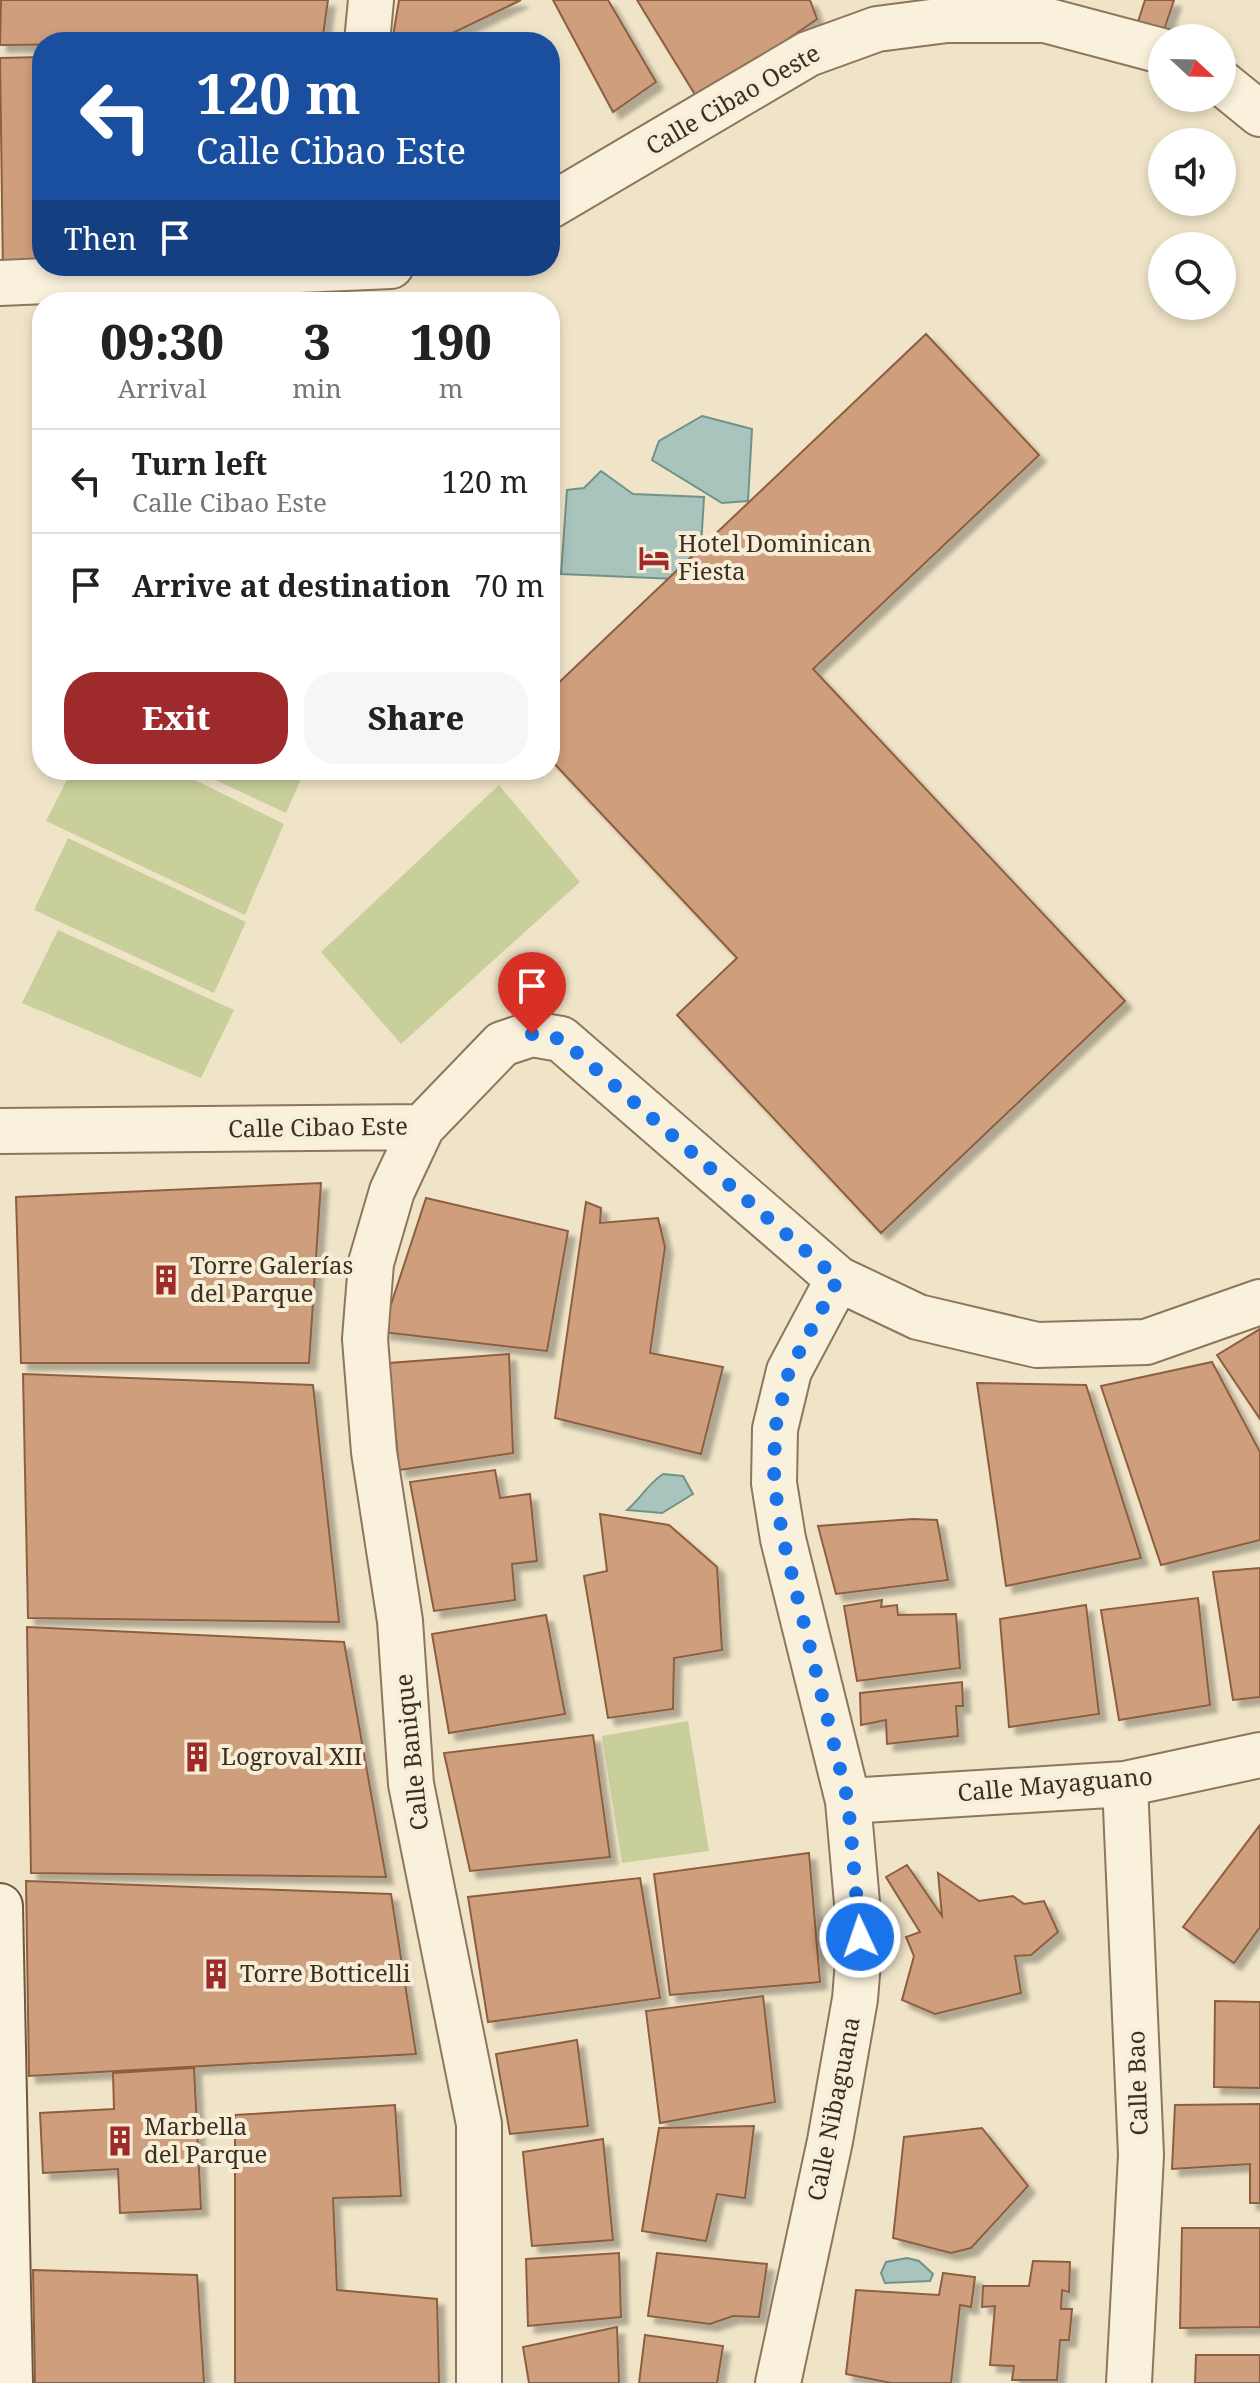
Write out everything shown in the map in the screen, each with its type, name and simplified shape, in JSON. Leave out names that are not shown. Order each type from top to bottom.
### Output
[{"type":"street","points":[[368,32],[371,0]]},
{"type":"street","name":"Calle Cibao Oeste","points":[[560,200],[872,14],[947,20],[1045,20],[1148,47]]},
{"type":"street","points":[[1236,94],[1260,114]]},
{"type":"street","points":[[0,283],[157,276]]},
{"type":"street","name":"Calle Cibao Este","points":[[0,1131],[422,1127],[502,1044],[532,1034],[561,1039],[838,1279],[918,1317],[1037,1345],[1146,1342],[1260,1302]]},
{"type":"street","name":"Calle Banique","points":[[422,1127],[392,1191],[371,1263],[365,1339],[374,1452],[400,1621],[411,1784],[479,2124],[479,2383]]},
{"type":"street","name":"Calle Nibaguana","points":[[778,2383],[855,1999],[860,1937],[848,1801],[783,1539],[774,1483],[775,1429],[789,1371],[838,1279]]},
{"type":"street","name":"Calle Mayaguano","points":[[848,1801],[1125,1784],[1260,1755]]},
{"type":"street","name":"Calle Bao","points":[[1125,1784],[1141,2155],[1129,2383]]},
{"type":"street","points":[[0,1906],[10,2383]]},
{"type":"green space","points":[[67,780],[195,780],[284,824],[245,915],[46,821]]},
{"type":"green space","points":[[215,780],[301,780],[286,813]]},
{"type":"green space","points":[[499,785],[580,882],[401,1044],[321,952]]},
{"type":"green space","points":[[68,838],[246,922],[214,993],[34,910]]},
{"type":"green space","points":[[58,930],[234,1010],[201,1078],[22,1003]]},
{"type":"green space","points":[[688,1721],[709,1851],[622,1863],[602,1736]]},
{"type":"water","points":[[702,416],[752,429],[748,501],[722,503],[652,460],[659,441]]},
{"type":"water","points":[[601,471],[633,494],[704,497],[699,580],[561,574],[567,490],[584,488]]},
{"type":"water","points":[[663,1474],[683,1476],[693,1494],[662,1513],[627,1510],[653,1482]]},
{"type":"water","points":[[907,2258],[919,2261],[933,2274],[930,2281],[885,2283],[881,2273],[886,2262]]},
{"type":"building","points":[[1,0],[328,0],[323,32],[32,32],[32,45],[0,45]]},
{"type":"building","points":[[399,0],[521,0],[455,32],[394,32]]},
{"type":"building","points":[[553,0],[608,0],[656,82],[613,112]]},
{"type":"building","points":[[637,0],[810,0],[817,19],[699,101]]},
{"type":"building","points":[[1145,0],[1174,0],[1166,24],[1148,24],[1148,29],[1136,28]]},
{"type":"building","points":[[32,57],[32,268],[3,272],[0,58]]},
{"type":"building","points":[[926,334],[1039,455],[813,669],[1125,1001],[881,1233],[677,1015],[737,958],[560,770],[560,682]]},
{"type":"building","name":"Torre Galerías del Parque","points":[[321,1183],[309,1363],[21,1363],[16,1197]]},
{"type":"building","points":[[426,1198],[568,1231],[547,1351],[382,1332]]},
{"type":"building","points":[[586,1202],[601,1208],[600,1223],[658,1218],[665,1247],[650,1353],[723,1367],[701,1454],[555,1418]]},
{"type":"building","points":[[1260,1329],[1260,1419],[1217,1355]]},
{"type":"building","points":[[509,1354],[513,1453],[399,1470],[389,1363]]},
{"type":"building","points":[[1212,1362],[1260,1452],[1260,1540],[1161,1565],[1101,1386]]},
{"type":"building","points":[[23,1374],[313,1385],[339,1622],[28,1618]]},
{"type":"building","points":[[977,1383],[1086,1385],[1141,1558],[1006,1586]]},
{"type":"building","points":[[495,1470],[500,1498],[530,1494],[537,1561],[512,1564],[515,1600],[434,1611],[410,1482]]},
{"type":"building","points":[[600,1514],[669,1525],[717,1567],[722,1650],[674,1658],[673,1709],[608,1718],[584,1576],[607,1571]]},
{"type":"building","points":[[937,1520],[948,1580],[836,1594],[818,1526]]},
{"type":"building","points":[[1260,1568],[1260,1697],[1233,1700],[1213,1572]]},
{"type":"building","points":[[1198,1598],[1210,1705],[1119,1720],[1101,1610]]},
{"type":"building","points":[[882,1600],[881,1607],[897,1605],[898,1615],[956,1614],[960,1668],[857,1681],[844,1606]]},
{"type":"building","points":[[1086,1605],[1099,1714],[1009,1727],[1000,1619]]},
{"type":"building","points":[[546,1615],[565,1714],[449,1733],[432,1634]]},
{"type":"building","name":"Logroval XII","points":[[27,1627],[344,1642],[386,1877],[31,1873]]},
{"type":"building","points":[[962,1682],[963,1706],[956,1706],[958,1736],[887,1744],[886,1720],[861,1725],[860,1693]]},
{"type":"building","points":[[593,1735],[610,1857],[470,1871],[444,1753]]},
{"type":"building","points":[[1260,1825],[1260,1927],[1234,1963],[1183,1927]]},
{"type":"building","points":[[809,1853],[820,1982],[670,1995],[654,1874]]},
{"type":"building","points":[[907,1865],[942,1916],[938,1873],[979,1901],[1013,1896],[1024,1904],[1044,1901],[1058,1932],[1031,1955],[1015,1956],[1021,1993],[935,2014],[902,2000],[914,1956],[906,1937],[920,1932],[886,1877]]},
{"type":"building","points":[[640,1878],[660,1998],[488,2022],[468,1897]]},
{"type":"building","name":"Torre Botticelli","points":[[26,1881],[391,1894],[416,2054],[29,2076]]},
{"type":"building","points":[[763,1996],[775,2102],[660,2123],[646,2011]]},
{"type":"building","points":[[1215,2001],[1260,2002],[1260,2088],[1214,2087]]},
{"type":"building","points":[[577,2040],[588,2126],[510,2134],[496,2054]]},
{"type":"building","name":"Marbella del Parque","points":[[194,2068],[201,2209],[120,2213],[118,2169],[43,2173],[40,2113],[114,2109],[113,2073]]},
{"type":"building","points":[[1260,2104],[1260,2203],[1250,2203],[1250,2164],[1172,2169],[1175,2105]]},
{"type":"building","points":[[395,2105],[401,2196],[333,2198],[337,2290],[437,2299],[439,2383],[235,2383],[235,2115]]},
{"type":"building","points":[[754,2126],[745,2198],[717,2194],[706,2241],[642,2231],[659,2128]]},
{"type":"building","points":[[982,2128],[1028,2186],[971,2248],[951,2253],[893,2238],[904,2137]]},
{"type":"building","points":[[603,2139],[613,2240],[532,2246],[523,2152]]},
{"type":"building","points":[[1182,2228],[1260,2228],[1260,2327],[1180,2328]]},
{"type":"building","points":[[619,2253],[621,2317],[528,2326],[526,2259]]},
{"type":"building","points":[[657,2253],[767,2264],[759,2317],[733,2316],[710,2324],[648,2316]]},
{"type":"building","points":[[1033,2261],[1070,2262],[1069,2292],[1062,2290],[1061,2309],[1072,2309],[1069,2340],[1060,2340],[1057,2380],[1012,2380],[1014,2366],[990,2365],[995,2306],[982,2307],[983,2286],[1029,2286]]},
{"type":"building","points":[[33,2270],[197,2275],[204,2383],[35,2383]]},
{"type":"building","points":[[943,2273],[975,2277],[971,2307],[960,2305],[951,2383],[891,2383],[846,2374],[856,2290],[939,2295]]},
{"type":"building","points":[[617,2327],[619,2383],[529,2383],[523,2347]]},
{"type":"building","points":[[645,2335],[723,2346],[717,2383],[639,2383]]},
{"type":"building","points":[[1196,2355],[1260,2355],[1260,2383],[1195,2383]]},
{"type":"place","name":"Hotel Dominican Fiesta","points":[[654,558]]},
{"type":"place","name":"Torre Galerías del Parque","points":[[166,1280]]},
{"type":"place","name":"Logroval XII","points":[[197,1757]]},
{"type":"place","name":"Torre Botticelli","points":[[216,1974]]},
{"type":"place","name":"Marbella del Parque","points":[[120,2141]]},
{"type":"route","points":[[532,1034],[561,1039],[838,1279],[789,1371],[775,1429],[774,1483],[783,1539],[848,1801],[860,1937]]}]
